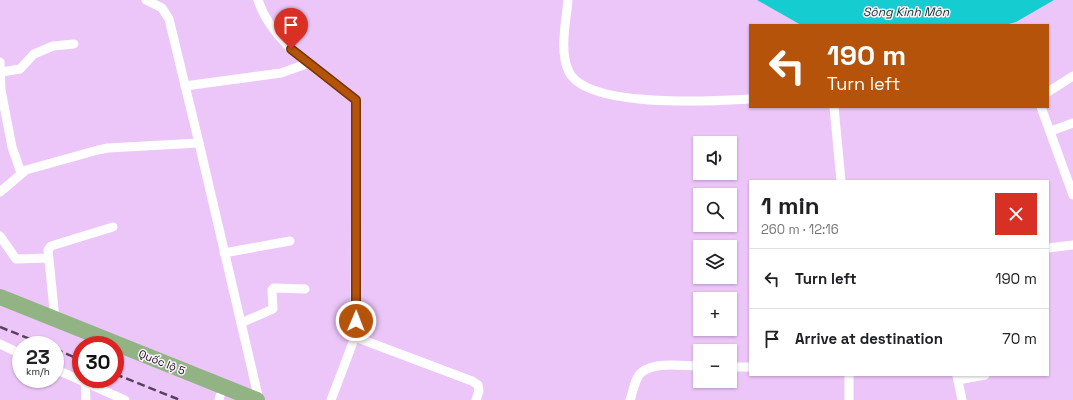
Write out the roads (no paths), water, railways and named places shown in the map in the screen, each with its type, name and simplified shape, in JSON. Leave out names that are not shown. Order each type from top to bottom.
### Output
[{"type":"highway","name":"Quốc lộ 5","points":[[0,297],[258,400]]},
{"type":"highway","points":[[0,306],[72,336]]},
{"type":"highway","name":"Quốc lộ 5","points":[[124,357],[223,399]]},
{"type":"street","points":[[146,0],[162,4],[169,20],[258,400]]},
{"type":"street","points":[[258,0],[266,20],[273,32],[282,41],[356,100],[355,337],[331,400]]},
{"type":"street","points":[[568,0],[564,48],[566,61],[570,72],[586,88],[600,93],[631,98],[686,101],[749,99]]},
{"type":"street","points":[[2,72],[20,69],[34,54],[53,46],[74,44]]},
{"type":"street","points":[[0,62],[2,72],[1,90],[12,147],[21,173]]},
{"type":"street","points":[[185,86],[282,73],[309,63]]},
{"type":"street","points":[[1049,91],[1073,76]]},
{"type":"street","points":[[834,108],[841,180]]},
{"type":"street","points":[[1041,108],[1073,195]]},
{"type":"street","points":[[1051,131],[1073,123]]},
{"type":"street","points":[[0,192],[21,173],[108,148],[199,143]]},
{"type":"street","points":[[55,319],[48,250],[56,244],[113,227]]},
{"type":"street","points":[[0,236],[16,259],[49,258]]},
{"type":"street","points":[[224,253],[290,241]]},
{"type":"street","points":[[1049,248],[1073,245]]},
{"type":"street","points":[[241,323],[271,311],[274,305],[272,290],[274,288],[305,289]]},
{"type":"street","points":[[355,337],[472,381],[478,385],[479,391],[476,400]]},
{"type":"street","points":[[0,344],[12,350]]},
{"type":"street","points":[[630,400],[638,377],[642,372],[652,367],[693,366]]},
{"type":"street","points":[[737,367],[749,367]]},
{"type":"street","points":[[849,376],[849,400]]},
{"type":"street","points":[[962,400],[957,378],[976,376]]},
{"type":"street","points":[[85,388],[86,400]]},
{"type":"street","points":[[101,388],[126,400]]},
{"type":"water","name":"Sông Kinh Môn","points":[[757,0],[1054,0],[1016,22],[1009,24],[799,24]]},
{"type":"railway","points":[[0,327],[22,336]]},
{"type":"railway","points":[[64,353],[72,356]]},
{"type":"railway","points":[[124,378],[180,400]]}]
